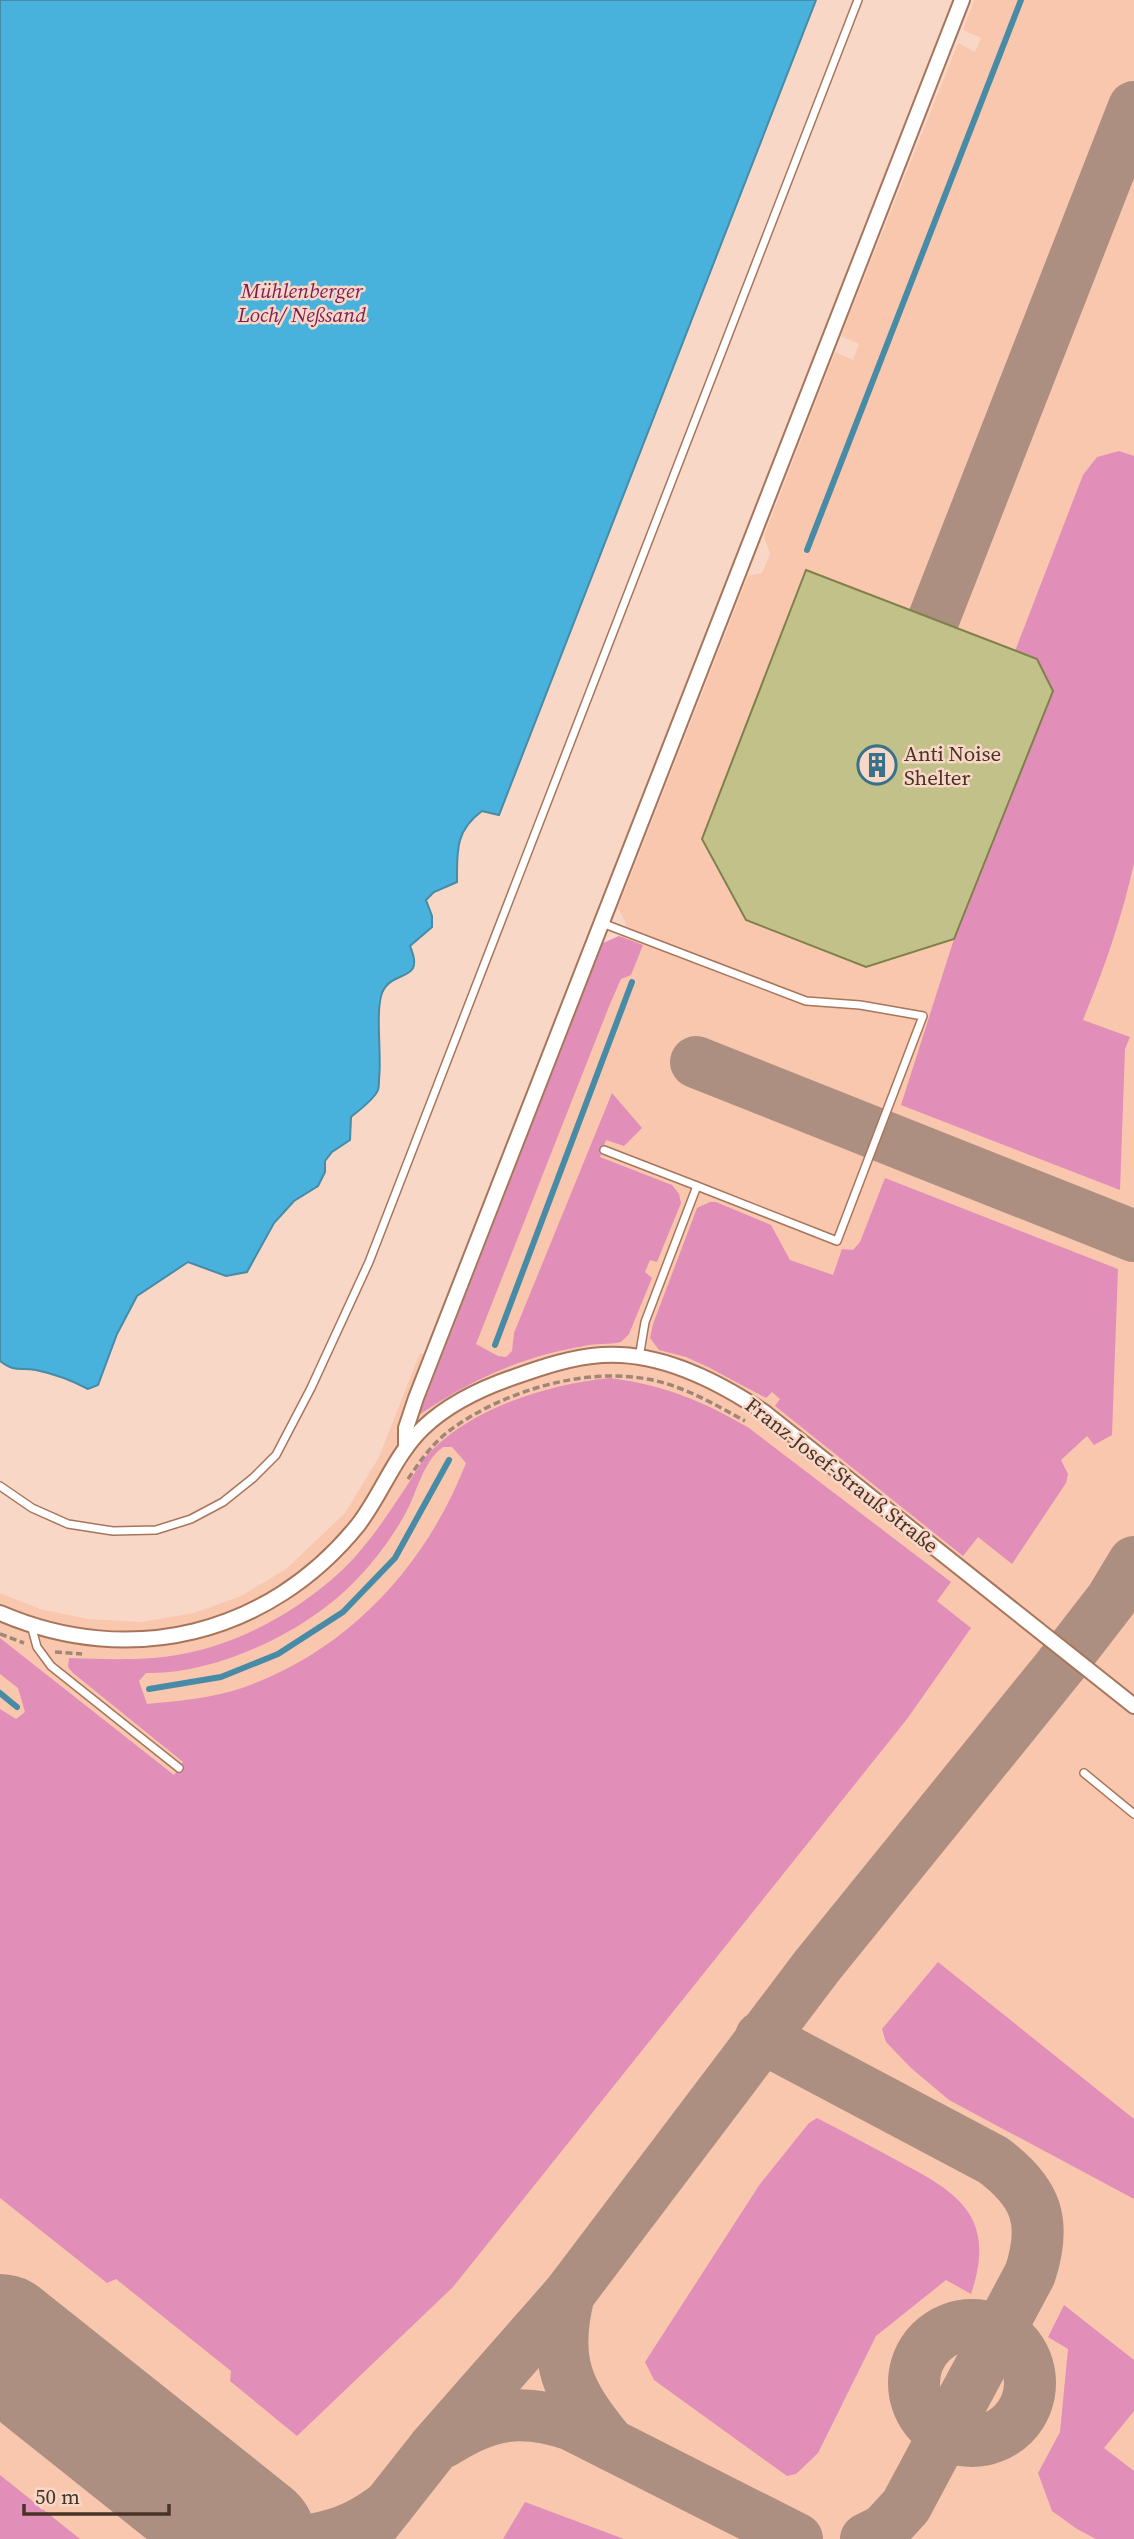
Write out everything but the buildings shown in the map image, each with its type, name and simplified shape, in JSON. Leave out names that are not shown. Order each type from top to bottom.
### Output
[{"type":"street","points":[[0,1613],[69,1636],[140,1640],[188,1633],[240,1616],[296,1584],[329,1557],[372,1505],[406,1448],[406,1428],[416,1398],[962,0]]},
{"type":"street","name":"Franz-Josef-Strauß Straße","points":[[406,1448],[434,1419],[469,1396],[494,1384],[583,1357],[604,1354],[639,1358],[690,1372],[734,1393],[764,1412],[1134,1706]]},
{"type":"lane","points":[[0,1486],[32,1508],[68,1524],[113,1531],[156,1530],[191,1519],[223,1502],[276,1455],[311,1388],[369,1262],[858,0]]},
{"type":"lane","points":[[601,923],[806,1001],[860,1005],[923,1016],[837,1241],[604,1150]]},
{"type":"lane","points":[[639,1358],[645,1322],[698,1186]]},
{"type":"lane","points":[[31,1625],[37,1647],[51,1666],[179,1768]]},
{"type":"lane","points":[[1084,1773],[1134,1814]]},
{"type":"path","points":[[407,1481],[422,1457],[460,1424],[508,1399],[582,1377],[607,1374],[650,1379],[691,1394],[754,1427]]},
{"type":"path","points":[[0,1634],[37,1647],[70,1654],[92,1655]]},
{"type":"shaded area","points":[[974,0],[1134,0],[1134,2539],[0,2539],[0,1593],[40,1609],[87,1619],[142,1622],[194,1613],[241,1596],[286,1569],[345,1513],[379,1457],[420,1353],[441,1363],[620,940],[626,923],[618,908],[748,576],[762,573],[770,554],[764,536],[835,352],[853,360],[859,344],[841,336],[958,43],[975,52],[981,38],[963,30]]},
{"type":"shaded area","points":[[1119,451],[1134,456],[1134,863],[1112,943],[1083,1020],[1130,1037],[1125,1049],[1120,1190],[901,1105],[954,939],[1015,651],[1083,475],[1097,457]]},
{"type":"shaded area","points":[[619,936],[643,945],[631,975],[621,979],[610,1004],[476,1344],[498,1356],[506,1357],[512,1351],[514,1333],[612,1093],[642,1128],[624,1146],[606,1140],[600,1157],[672,1185],[679,1194],[681,1203],[657,1262],[650,1260],[645,1272],[652,1278],[629,1334],[621,1342],[589,1345],[518,1363],[478,1380],[419,1415],[603,943]]},
{"type":"shaded area","points":[[885,1178],[1118,1269],[1112,1435],[1094,1445],[1087,1436],[1061,1460],[1068,1474],[1066,1483],[1012,1564],[978,1537],[963,1556],[775,1406],[780,1399],[772,1392],[766,1398],[686,1357],[659,1350],[650,1338],[697,1208],[716,1202],[771,1225],[790,1260],[833,1275],[842,1249],[853,1250],[860,1242]]},
{"type":"shaded area","points":[[610,1378],[666,1390],[699,1402],[749,1428],[951,1582],[937,1601],[971,1628],[907,1719],[453,2287],[297,2436],[230,2381],[231,2371],[116,2279],[107,2283],[0,2198],[0,1709],[16,1719],[25,1712],[18,1688],[0,1674],[0,1638],[174,1775],[183,1762],[73,1673],[68,1667],[69,1658],[133,1659],[179,1655],[229,1641],[276,1619],[319,1590],[348,1564],[382,1523],[424,1459],[442,1441],[462,1426],[510,1402],[586,1381]],"holes":[[[443,1447],[452,1447],[466,1463],[449,1501],[405,1570],[379,1600],[349,1628],[316,1652],[280,1672],[242,1688],[207,1697],[147,1704],[139,1681],[146,1673],[196,1668],[247,1652],[296,1627],[337,1598],[374,1560],[390,1538],[436,1454]]]},
{"type":"shaded area","points":[[938,1962],[1134,2119],[1134,2199],[949,2100],[911,2068],[886,2042],[882,2029]]},
{"type":"shaded area","points":[[817,2118],[920,2173],[955,2197],[967,2211],[975,2227],[979,2245],[978,2267],[971,2294],[946,2280],[876,2336],[818,2453],[796,2474],[787,2476],[654,2380],[645,2362],[760,2184],[809,2123]]},
{"type":"shaded area","points":[[1064,2305],[1134,2360],[1134,2411],[1104,2448],[1134,2471],[1134,2539],[1096,2539],[1077,2529],[1052,2511],[1038,2473],[1060,2432],[1068,2349],[1048,2337]]},
{"type":"shaded area","points":[[0,2475],[80,2539],[0,2539]]},
{"type":"shaded area","points":[[525,2502],[624,2539],[503,2539]]},
{"type":"water","name":"Mühlenberger Loch/ Neßsand","points":[[0,0],[816,0],[499,815],[482,811],[467,826],[459,842],[457,882],[434,892],[426,900],[432,916],[432,927],[410,946],[414,966],[411,971],[387,985],[382,993],[379,1012],[380,1070],[376,1094],[351,1117],[350,1140],[332,1152],[325,1161],[325,1172],[318,1186],[294,1201],[274,1223],[247,1272],[226,1276],[188,1262],[137,1296],[117,1334],[98,1385],[88,1389],[56,1375],[14,1368],[0,1361]]},
{"type":"waterway","points":[[807,550],[1021,0]]},
{"type":"waterway","points":[[495,1345],[632,982]]},
{"type":"waterway","points":[[149,1689],[221,1677],[278,1654],[343,1612],[395,1558],[449,1460]]},
{"type":"waterway","points":[[0,1693],[17,1707]]},
{"type":"taxiway","points":[[907,687],[1134,107]]},
{"type":"taxiway","points":[[696,1062],[1134,1236]]},
{"type":"taxiway","points":[[362,2539],[433,2449],[569,2294],[817,1966],[1111,1600],[1134,1562]]},
{"type":"taxiway","points":[[761,2037],[993,2160],[1020,2184],[1029,2197],[1037,2224],[1038,2239],[1030,2274],[906,2506],[884,2530],[866,2539]]},
{"type":"taxiway","points":[[569,2294],[562,2338],[567,2375],[583,2408],[610,2444]]},
{"type":"taxiway","points":[[972,2325],[994,2329],[1013,2342],[1026,2361],[1030,2383],[1026,2405],[1013,2424],[994,2437],[972,2441],[950,2437],[931,2424],[918,2405],[914,2383],[918,2361],[931,2342],[950,2329],[972,2325]]},
{"type":"taxiway","points":[[444,2442],[491,2419],[521,2415],[554,2420],[572,2425],[797,2539]]},
{"type":"taxiway","points":[[315,2539],[353,2527],[388,2506]]},
{"type":"taxiway","points":[[232,2524],[248,2533],[276,2539]]},
{"type":"runway","points":[[0,2339],[251,2539]]},
{"type":"place","name":"Anti Noise Shelter","points":[[877,765]]}]
